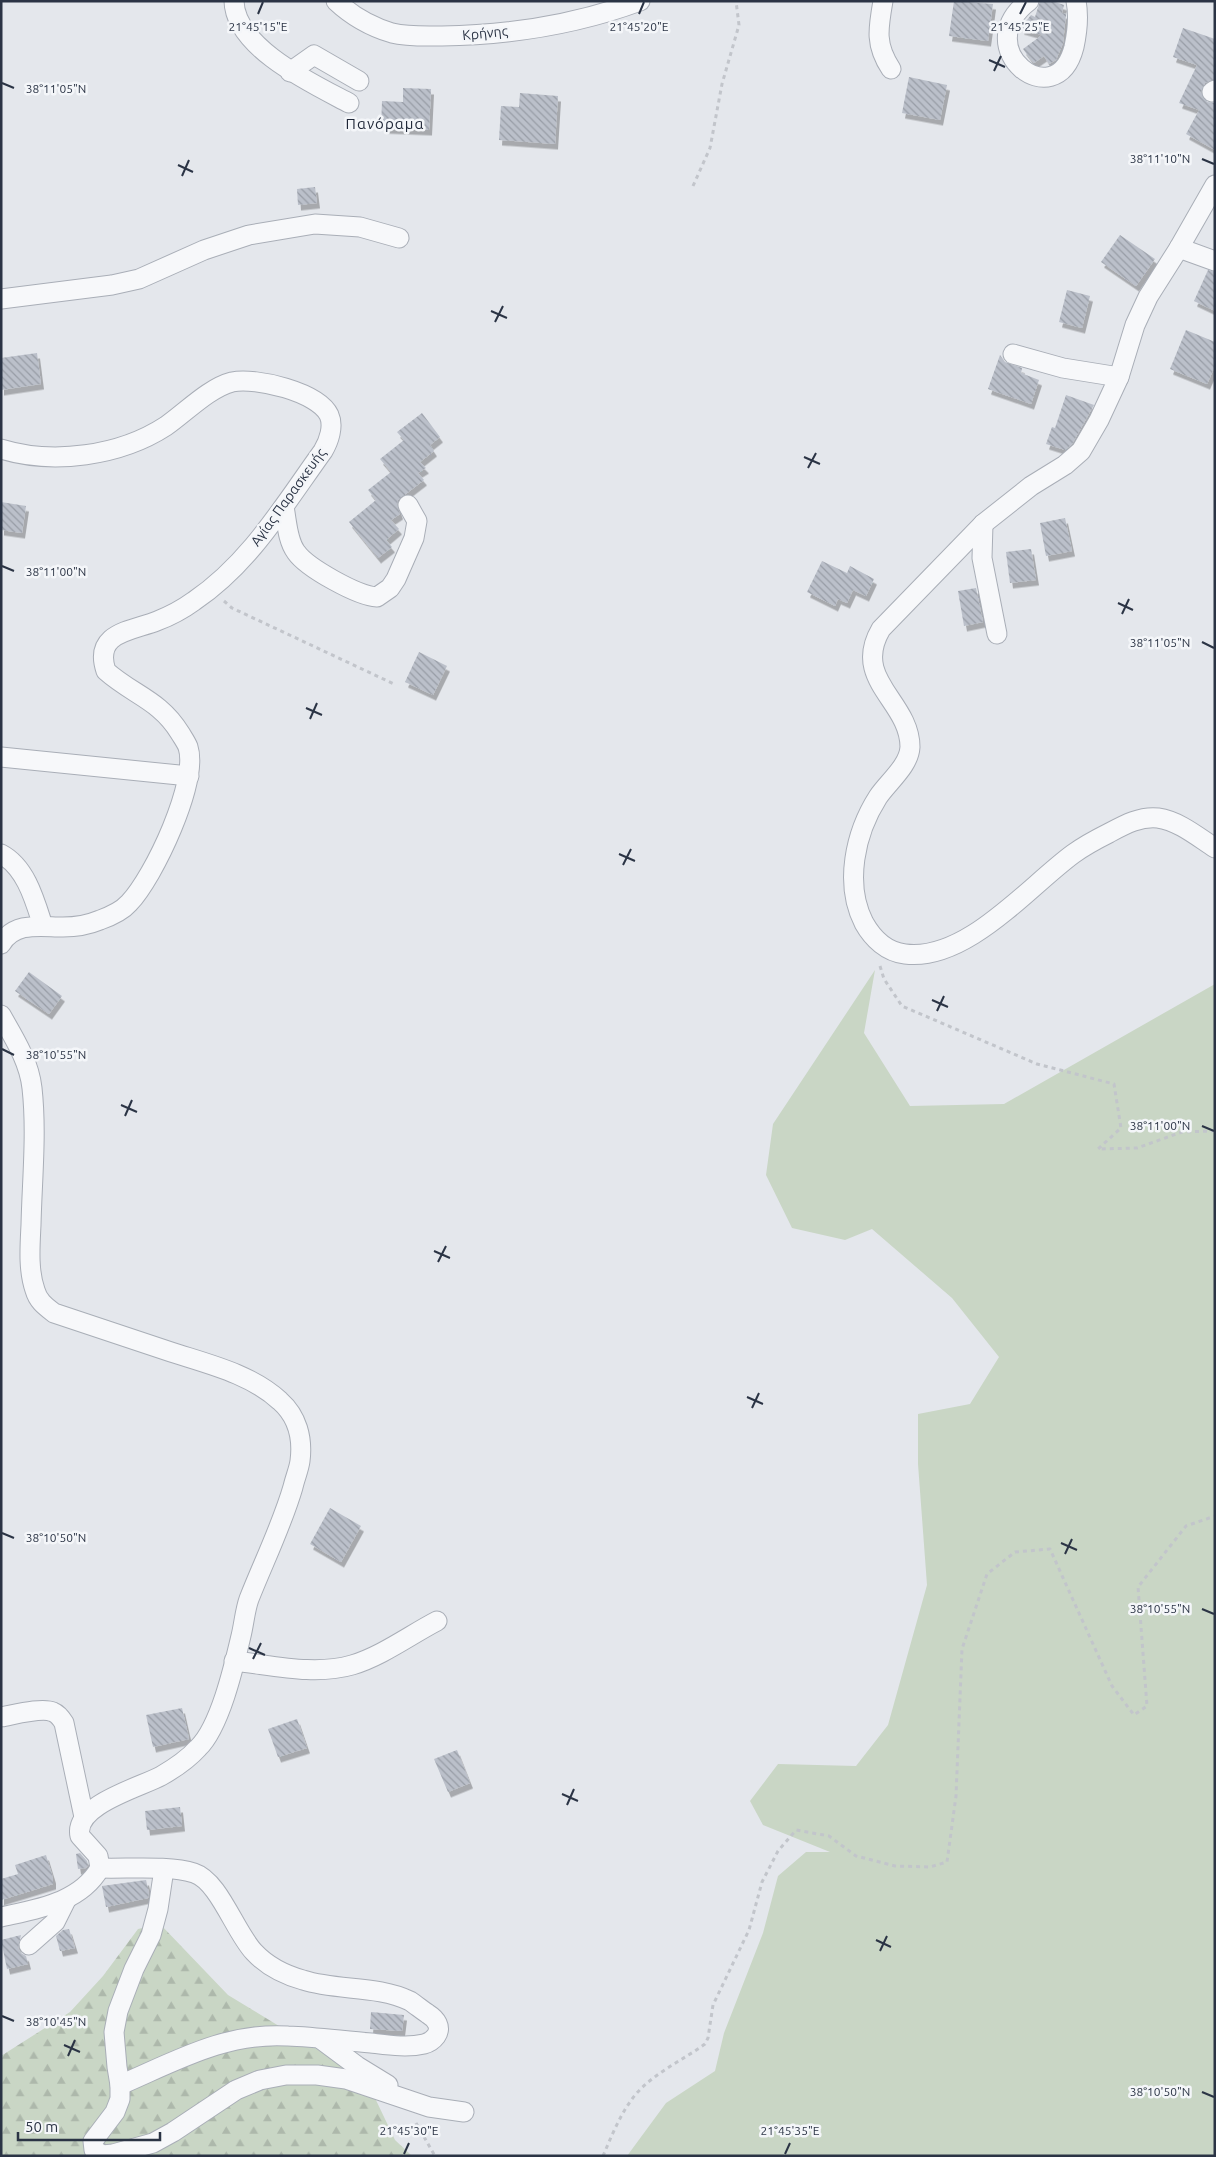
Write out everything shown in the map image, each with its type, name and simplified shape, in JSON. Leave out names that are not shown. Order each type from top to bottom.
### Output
[{"type":"street","points":[[234,1],[234,12],[246,34],[290,72],[349,103]]},
{"type":"street","name":"Κρήνης","points":[[336,1],[367,24],[393,33],[420,36],[473,35],[542,26],[615,10],[640,1]]},
{"type":"street","points":[[882,1],[879,20],[879,43],[882,55],[891,70]]},
{"type":"street","points":[[1029,1],[1015,16],[1010,26],[1007,42],[1008,50],[1020,67],[1030,74],[1044,78],[1058,72],[1070,58],[1077,31],[1076,1]]},
{"type":"street","points":[[290,72],[314,55],[359,81]]},
{"type":"street","points":[[1215,185],[1148,298],[1135,325],[1119,377],[1099,420],[1081,450],[1065,466],[1031,486],[983,524],[881,629],[875,640],[871,658],[876,676],[903,721],[909,737],[910,749],[902,766],[878,797],[863,826],[855,857],[854,886],[859,912],[868,929],[883,945],[903,954],[930,953],[948,947],[987,926],[1073,853],[1125,824],[1146,817],[1160,818],[1175,823],[1215,848]]},
{"type":"street","points":[[1,299],[112,285],[139,279],[204,250],[249,235],[315,224],[360,227],[399,238]]},
{"type":"street","points":[[1179,248],[1215,261]]},
{"type":"street","points":[[1013,354],[1063,368],[1119,377]]},
{"type":"street","name":"Αγίας Παρασκευής","points":[[1,449],[35,456],[101,452],[146,437],[224,385],[245,381],[263,382],[297,392],[318,403],[326,411],[331,421],[327,444],[257,543],[210,589],[164,618],[120,633],[111,639],[104,649],[103,661],[106,671],[163,710],[188,746],[191,761],[190,776],[183,799],[162,849],[140,890],[128,904],[114,914],[82,925],[26,927],[14,931],[1,944]]},
{"type":"street","points":[[284,507],[291,543],[296,553],[306,563],[355,592],[377,597],[390,588],[396,579],[414,538],[417,521],[408,505]]},
{"type":"street","points":[[983,524],[982,558],[997,634]]},
{"type":"street","points":[[1,756],[190,776]]},
{"type":"street","points":[[1,854],[12,861],[23,877],[43,926]]},
{"type":"street","points":[[1,1015],[27,1064],[32,1086],[34,1113],[30,1250],[34,1285],[42,1303],[54,1313],[224,1369],[260,1385],[281,1401],[295,1418],[300,1437],[300,1461],[286,1510],[248,1601],[234,1661],[217,1718],[199,1747],[165,1774],[115,1796],[84,1816],[80,1824],[80,1836],[98,1856],[100,1868]]},
{"type":"street","points":[[234,1661],[297,1668],[336,1668],[366,1659],[437,1621]]},
{"type":"street","points":[[1,1717],[46,1710],[54,1712],[59,1716],[64,1723],[84,1816]]},
{"type":"street","points":[[1,1917],[66,1900],[80,1891],[100,1868],[164,1869],[195,1873],[214,1887],[238,1931],[255,1953],[286,1975],[308,1982],[388,1994],[409,2001],[432,2016],[439,2030],[432,2041],[425,2044],[398,2046],[288,2036],[254,2036],[217,2044],[120,2085]]},
{"type":"street","points":[[164,1869],[158,1909],[151,1935],[134,1969],[118,2011],[114,2032],[120,2099],[115,2112],[93,2140],[94,2150],[103,2155],[113,2154],[153,2143],[236,2090],[260,2080],[286,2075],[317,2075],[346,2079],[412,2103],[464,2112]]},
{"type":"street","points":[[29,1945],[55,1922],[66,1900]]},
{"type":"street","points":[[321,2039],[412,2103]]},
{"type":"path","points":[[693,186],[710,148],[722,84],[739,25],[736,1]]},
{"type":"path","points":[[210,589],[232,608],[394,684]]},
{"type":"path","points":[[879,963],[884,979],[902,1006],[1037,1064],[1114,1084],[1121,1128],[1098,1149],[1137,1148],[1182,1132],[1215,1131]]},
{"type":"path","points":[[603,2156],[616,2127],[636,2094],[662,2072],[705,2044],[708,2038],[713,2005],[749,1930],[762,1882],[778,1851],[796,1830],[829,1836],[856,1856],[895,1866],[930,1867],[947,1862],[956,1796],[962,1649],[987,1574],[1015,1552],[1050,1550],[1112,1686],[1134,1715],[1147,1706],[1138,1587],[1186,1526],[1215,1516]]},
{"type":"green space","points":[[875,970],[864,1033],[910,1106],[1004,1104],[1215,984],[1215,2156],[627,2156],[666,2103],[715,2071],[724,2033],[763,1933],[778,1876],[806,1852],[830,1852],[763,1825],[750,1801],[778,1764],[856,1766],[888,1725],[927,1585],[918,1464],[918,1414],[970,1404],[999,1357],[952,1298],[872,1229],[845,1240],[792,1228],[766,1175],[773,1124]]},
{"type":"green space","points":[[160,1924],[228,1995],[338,2062],[374,2096],[395,2140],[412,2156],[1,2156],[1,2056],[70,2012],[103,1976],[138,1929]]},
{"type":"building","points":[[954,1],[993,4],[988,41],[949,36]]},
{"type":"building","points":[[1040,1],[1052,1],[1064,5],[1062,13],[1066,14],[1063,43],[1056,60],[1049,64],[1044,56],[1034,63],[1023,49],[1042,35],[1021,29],[1031,15],[1035,17]]},
{"type":"building","points":[[1183,28],[1215,39],[1215,79],[1205,83],[1201,92],[1207,102],[1215,103],[1215,150],[1186,134],[1199,110],[1179,103],[1197,65],[1173,57]]},
{"type":"building","points":[[909,77],[947,85],[940,120],[902,113]]},
{"type":"building","points":[[403,88],[431,89],[429,130],[381,128],[382,101],[403,102]]},
{"type":"building","points":[[520,93],[558,96],[555,144],[499,140],[501,106],[519,107]]},
{"type":"building","points":[[315,187],[317,203],[298,205],[297,189]]},
{"type":"building","points":[[1120,235],[1155,259],[1136,286],[1101,262]]},
{"type":"building","points":[[1208,270],[1215,272],[1215,311],[1194,301]]},
{"type":"building","points":[[1067,290],[1090,296],[1082,328],[1059,322]]},
{"type":"building","points":[[1186,330],[1215,342],[1215,366],[1207,384],[1170,369]]},
{"type":"building","points":[[37,353],[41,384],[1,390],[1,358]]},
{"type":"building","points":[[1000,355],[1005,362],[1022,368],[1021,373],[1039,380],[1031,404],[988,389]]},
{"type":"building","points":[[1066,395],[1094,405],[1072,444],[1065,450],[1046,444],[1052,427],[1055,428]]},
{"type":"building","points":[[422,413],[440,437],[430,445],[434,451],[420,462],[426,468],[418,473],[424,480],[398,500],[397,505],[400,514],[391,520],[399,529],[386,540],[392,547],[378,558],[349,522],[376,500],[368,490],[391,472],[380,459],[404,440],[397,432]]},
{"type":"building","points":[[1,502],[26,506],[22,533],[1,530]]},
{"type":"building","points":[[1065,518],[1072,551],[1046,556],[1040,523]]},
{"type":"building","points":[[1031,549],[1036,580],[1010,583],[1006,552]]},
{"type":"building","points":[[822,561],[847,573],[850,566],[874,579],[866,596],[853,590],[847,603],[838,599],[835,606],[807,592]]},
{"type":"building","points":[[976,588],[983,622],[964,626],[958,591]]},
{"type":"building","points":[[419,652],[447,666],[433,695],[405,682]]},
{"type":"building","points":[[29,972],[62,996],[49,1014],[15,991]]},
{"type":"building","points":[[330,1508],[361,1526],[341,1562],[310,1544]]},
{"type":"building","points":[[182,1708],[189,1739],[153,1747],[146,1715]]},
{"type":"building","points":[[297,1719],[307,1748],[278,1757],[268,1729]]},
{"type":"building","points":[[457,1750],[470,1783],[448,1792],[434,1759]]},
{"type":"building","points":[[180,1807],[182,1826],[147,1830],[145,1811]]},
{"type":"building","points":[[80,1853],[87,1861],[88,1865],[86,1868],[78,1869],[76,1854]]},
{"type":"building","points":[[46,1855],[53,1884],[1,1900],[1,1879],[18,1874],[15,1865]]},
{"type":"building","points":[[146,1880],[149,1893],[148,1898],[106,1907],[102,1886]]},
{"type":"building","points":[[69,1929],[75,1948],[60,1951],[56,1936],[63,1930]]},
{"type":"building","points":[[21,1935],[18,1948],[26,1956],[28,1964],[7,1969],[1,1940]]},
{"type":"building","points":[[371,2012],[404,2015],[402,2031],[370,2029]]},
{"type":"district","name":"Πανόραμα","points":[[385,123]]}]
